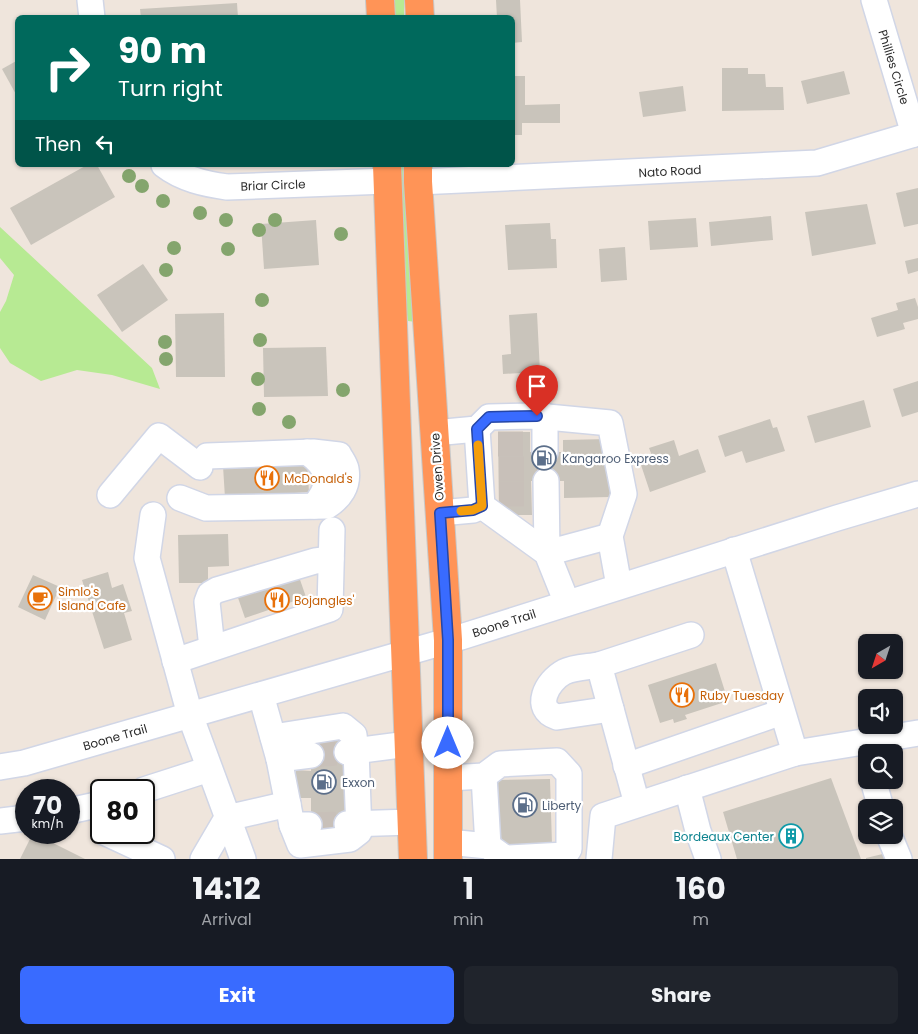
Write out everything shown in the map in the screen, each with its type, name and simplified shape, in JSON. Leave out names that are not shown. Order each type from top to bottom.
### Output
[{"type":"highway","points":[[380,0],[381,15]]},
{"type":"highway","points":[[419,0],[420,15]]},
{"type":"highway","points":[[387,173],[413,859]]},
{"type":"highway","name":"Owen Drive","points":[[418,173],[448,640],[448,851]]},
{"type":"street","points":[[90,0],[92,15]]},
{"type":"street","name":"Phillies Circle","points":[[874,0],[916,133]]},
{"type":"street","name":"Nato Road","points":[[418,173],[817,163],[916,133]]},
{"type":"street","name":"Briar Circle","points":[[168,167],[185,177],[208,185],[227,187],[387,173]]},
{"type":"street","points":[[540,447],[544,416]]},
{"type":"street","points":[[547,553],[487,498],[489,417],[544,416],[610,423],[624,494],[610,536],[619,586]]},
{"type":"street","points":[[434,433],[487,452]]},
{"type":"street","points":[[110,495],[159,436],[203,462],[306,452],[339,455],[346,469],[345,488],[337,499],[327,506],[206,508],[180,498]]},
{"type":"street","points":[[541,490],[547,553],[567,603]]},
{"type":"street","name":"Boone Trail","points":[[0,767],[24,763],[406,654],[918,494]]},
{"type":"street","points":[[440,513],[473,510],[487,498]]},
{"type":"street","points":[[153,515],[147,558],[190,715],[243,859]]},
{"type":"street","points":[[175,661],[330,609],[332,530]]},
{"type":"street","points":[[547,553],[610,536]]},
{"type":"street","points":[[734,550],[795,753]]},
{"type":"street","points":[[212,648],[207,602],[210,594],[217,590],[331,558]]},
{"type":"street","points":[[611,709],[557,717],[550,715],[544,707],[544,700],[548,687],[554,678],[566,671],[600,665],[691,635]]},
{"type":"street","points":[[600,665],[637,804]]},
{"type":"street","points":[[262,695],[276,748],[297,818],[300,845],[350,839],[359,832],[353,824],[351,751],[354,735],[343,726],[276,748]]},
{"type":"street","points":[[626,766],[782,712]]},
{"type":"street","points":[[876,744],[918,733]]},
{"type":"street","points":[[351,751],[408,744]]},
{"type":"street","points":[[276,748],[311,755]]},
{"type":"street","points":[[599,859],[603,816],[795,753],[858,748]]},
{"type":"street","points":[[448,778],[484,776],[500,764],[557,761],[569,774],[569,849],[565,855],[448,851]]},
{"type":"street","points":[[155,786],[209,769]]},
{"type":"street","points":[[484,776],[500,854]]},
{"type":"street","points":[[687,788],[698,831],[708,859]]},
{"type":"street","points":[[227,818],[297,818]]},
{"type":"street","points":[[203,859],[227,818]]},
{"type":"street","points":[[0,821],[15,819]]},
{"type":"street","points":[[353,824],[412,822]]},
{"type":"street","points":[[130,844],[162,859]]},
{"type":"street","points":[[893,844],[899,859]]},
{"type":"green space","points":[[390,0],[404,0],[404,15],[391,15]]},
{"type":"green space","points":[[396,167],[410,167],[416,322],[408,321],[399,259]]},
{"type":"green space","points":[[0,227],[152,368],[160,389],[112,375],[77,370],[41,381],[10,363],[0,348],[0,312],[6,301],[14,275],[0,258]]},
{"type":"building","points":[[496,0],[520,0],[522,42],[515,43],[515,15],[497,15]]},
{"type":"building","points":[[237,3],[238,15],[141,15],[140,9]]},
{"type":"building","points":[[15,62],[15,93],[2,69]]},
{"type":"building","points":[[722,68],[748,68],[748,74],[765,74],[766,87],[783,87],[784,110],[722,111]]},
{"type":"building","points":[[844,71],[850,94],[807,104],[801,81]]},
{"type":"building","points":[[515,76],[525,76],[525,105],[560,104],[560,123],[522,123],[522,135],[515,135]]},
{"type":"building","points":[[683,86],[686,111],[643,117],[639,92]]},
{"type":"building","points":[[83,167],[98,167],[115,197],[31,245],[10,208]]},
{"type":"building","points":[[918,188],[918,224],[904,227],[896,193]]},
{"type":"building","points":[[867,204],[876,244],[812,256],[805,212]]},
{"type":"building","points":[[771,216],[773,240],[711,246],[709,222]]},
{"type":"building","points":[[696,218],[698,247],[650,250],[648,221]]},
{"type":"building","points":[[316,220],[319,265],[264,269],[261,224]]},
{"type":"building","points":[[550,223],[551,239],[556,239],[557,268],[508,270],[505,225]]},
{"type":"building","points":[[625,247],[627,280],[601,282],[599,249]]},
{"type":"building","points":[[918,258],[918,271],[908,274],[905,261]]},
{"type":"building","points":[[143,264],[168,300],[122,332],[97,295]]},
{"type":"building","points":[[915,298],[918,307],[918,319],[903,323],[905,329],[877,337],[871,318],[898,310],[896,303]]},
{"type":"building","points":[[224,313],[225,377],[176,377],[175,314]]},
{"type":"building","points":[[537,313],[540,372],[503,374],[502,355],[511,354],[509,315]]},
{"type":"building","points":[[326,347],[328,396],[264,397],[263,348]]},
{"type":"building","points":[[918,381],[918,412],[902,417],[893,389]]},
{"type":"building","points":[[864,400],[871,427],[815,443],[807,416]]},
{"type":"building","points":[[770,419],[773,428],[777,427],[785,451],[746,463],[742,451],[725,457],[718,436]]},
{"type":"building","points":[[498,432],[530,432],[530,452],[563,452],[563,440],[609,439],[610,497],[564,498],[564,481],[531,481],[532,515],[499,515]]},
{"type":"building","points":[[674,440],[679,456],[698,449],[706,472],[650,492],[641,465],[654,461],[649,448]]},
{"type":"building","points":[[307,460],[309,492],[225,498],[223,466]]},
{"type":"building","points":[[228,534],[229,566],[208,567],[208,583],[179,583],[178,535]]},
{"type":"building","points":[[297,571],[306,597],[245,618],[236,592]]},
{"type":"building","points":[[108,572],[112,588],[123,584],[132,611],[124,613],[132,640],[104,649],[82,580]]},
{"type":"building","points":[[33,575],[60,587],[45,620],[18,607]]},
{"type":"building","points":[[716,663],[728,701],[685,715],[687,719],[674,723],[673,719],[660,723],[648,685]]},
{"type":"building","points":[[311,737],[347,737],[347,829],[311,829],[311,798],[296,798],[296,770],[311,771]]},
{"type":"building","name":"Bordeaux Center","points":[[831,778],[861,859],[737,859],[723,812]]},
{"type":"building","points":[[550,779],[552,845],[500,847],[497,780]]},
{"type":"building","points":[[28,844],[55,844],[85,859],[20,859]]},
{"type":"building","points":[[891,852],[894,859],[866,859],[866,858]]},
{"type":"tunnel","points":[[498,444],[530,444]]},
{"type":"tunnel","points":[[499,469],[545,469]]},
{"type":"tunnel","points":[[499,494],[532,494]]},
{"type":"tunnel","points":[[311,755],[347,752]]},
{"type":"tunnel","points":[[311,825],[347,824]]},
{"type":"slow traffic","points":[[461,511],[473,510],[482,506],[478,445]]},
{"type":"place","name":"Kangaroo Express","points":[[544,458]]},
{"type":"place","name":"McDonald's","points":[[267,478]]},
{"type":"place","name":"Simlo's Island Cafe","points":[[40,598]]},
{"type":"place","name":"Bojangles'","points":[[277,600]]},
{"type":"place","name":"Ruby Tuesday","points":[[682,695]]},
{"type":"place","name":"Exxon","points":[[324,782]]},
{"type":"place","name":"Liberty","points":[[525,805]]},
{"type":"place","name":"Bordeaux Center","points":[[791,836]]},
{"type":"route","points":[[448,743],[448,640],[440,513],[473,510],[482,506],[477,429],[489,417],[537,416]]}]
